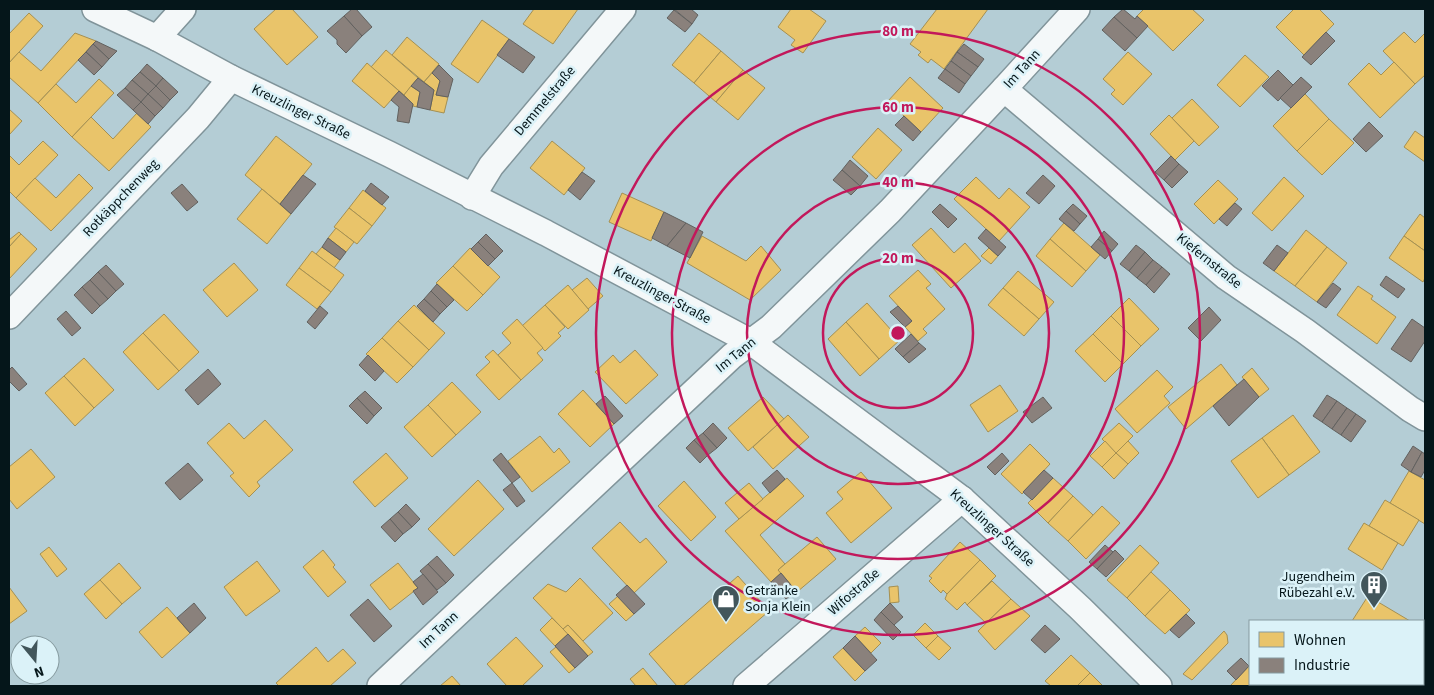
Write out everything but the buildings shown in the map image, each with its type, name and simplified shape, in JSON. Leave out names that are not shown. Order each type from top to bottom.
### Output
[{"type":"street","name":"Kreuzlinger Straße","points":[[94,9],[157,38],[231,78],[288,104],[546,233],[751,342],[962,499],[1072,601],[1159,686]]},
{"type":"street","points":[[157,38],[183,9]]},
{"type":"street","name":"Demmelstraße","points":[[472,197],[491,166],[623,9]]},
{"type":"street","name":"Im Tann","points":[[380,686],[732,356],[771,327],[890,211],[1077,9]]},
{"type":"street","name":"Rotkäppchenweg","points":[[9,316],[198,118],[231,78]]},
{"type":"street","name":"Kiefernstraße","points":[[1004,89],[1226,277],[1302,329],[1410,409],[1425,418]]},
{"type":"street","name":"Wifostraße","points":[[746,686],[962,499]]},
{"type":"place","name":"Jugendheim Rübezahl e.V.","points":[[1374,609]]},
{"type":"place","name":"Getränke Sonja Klein","points":[[726,623]]}]
